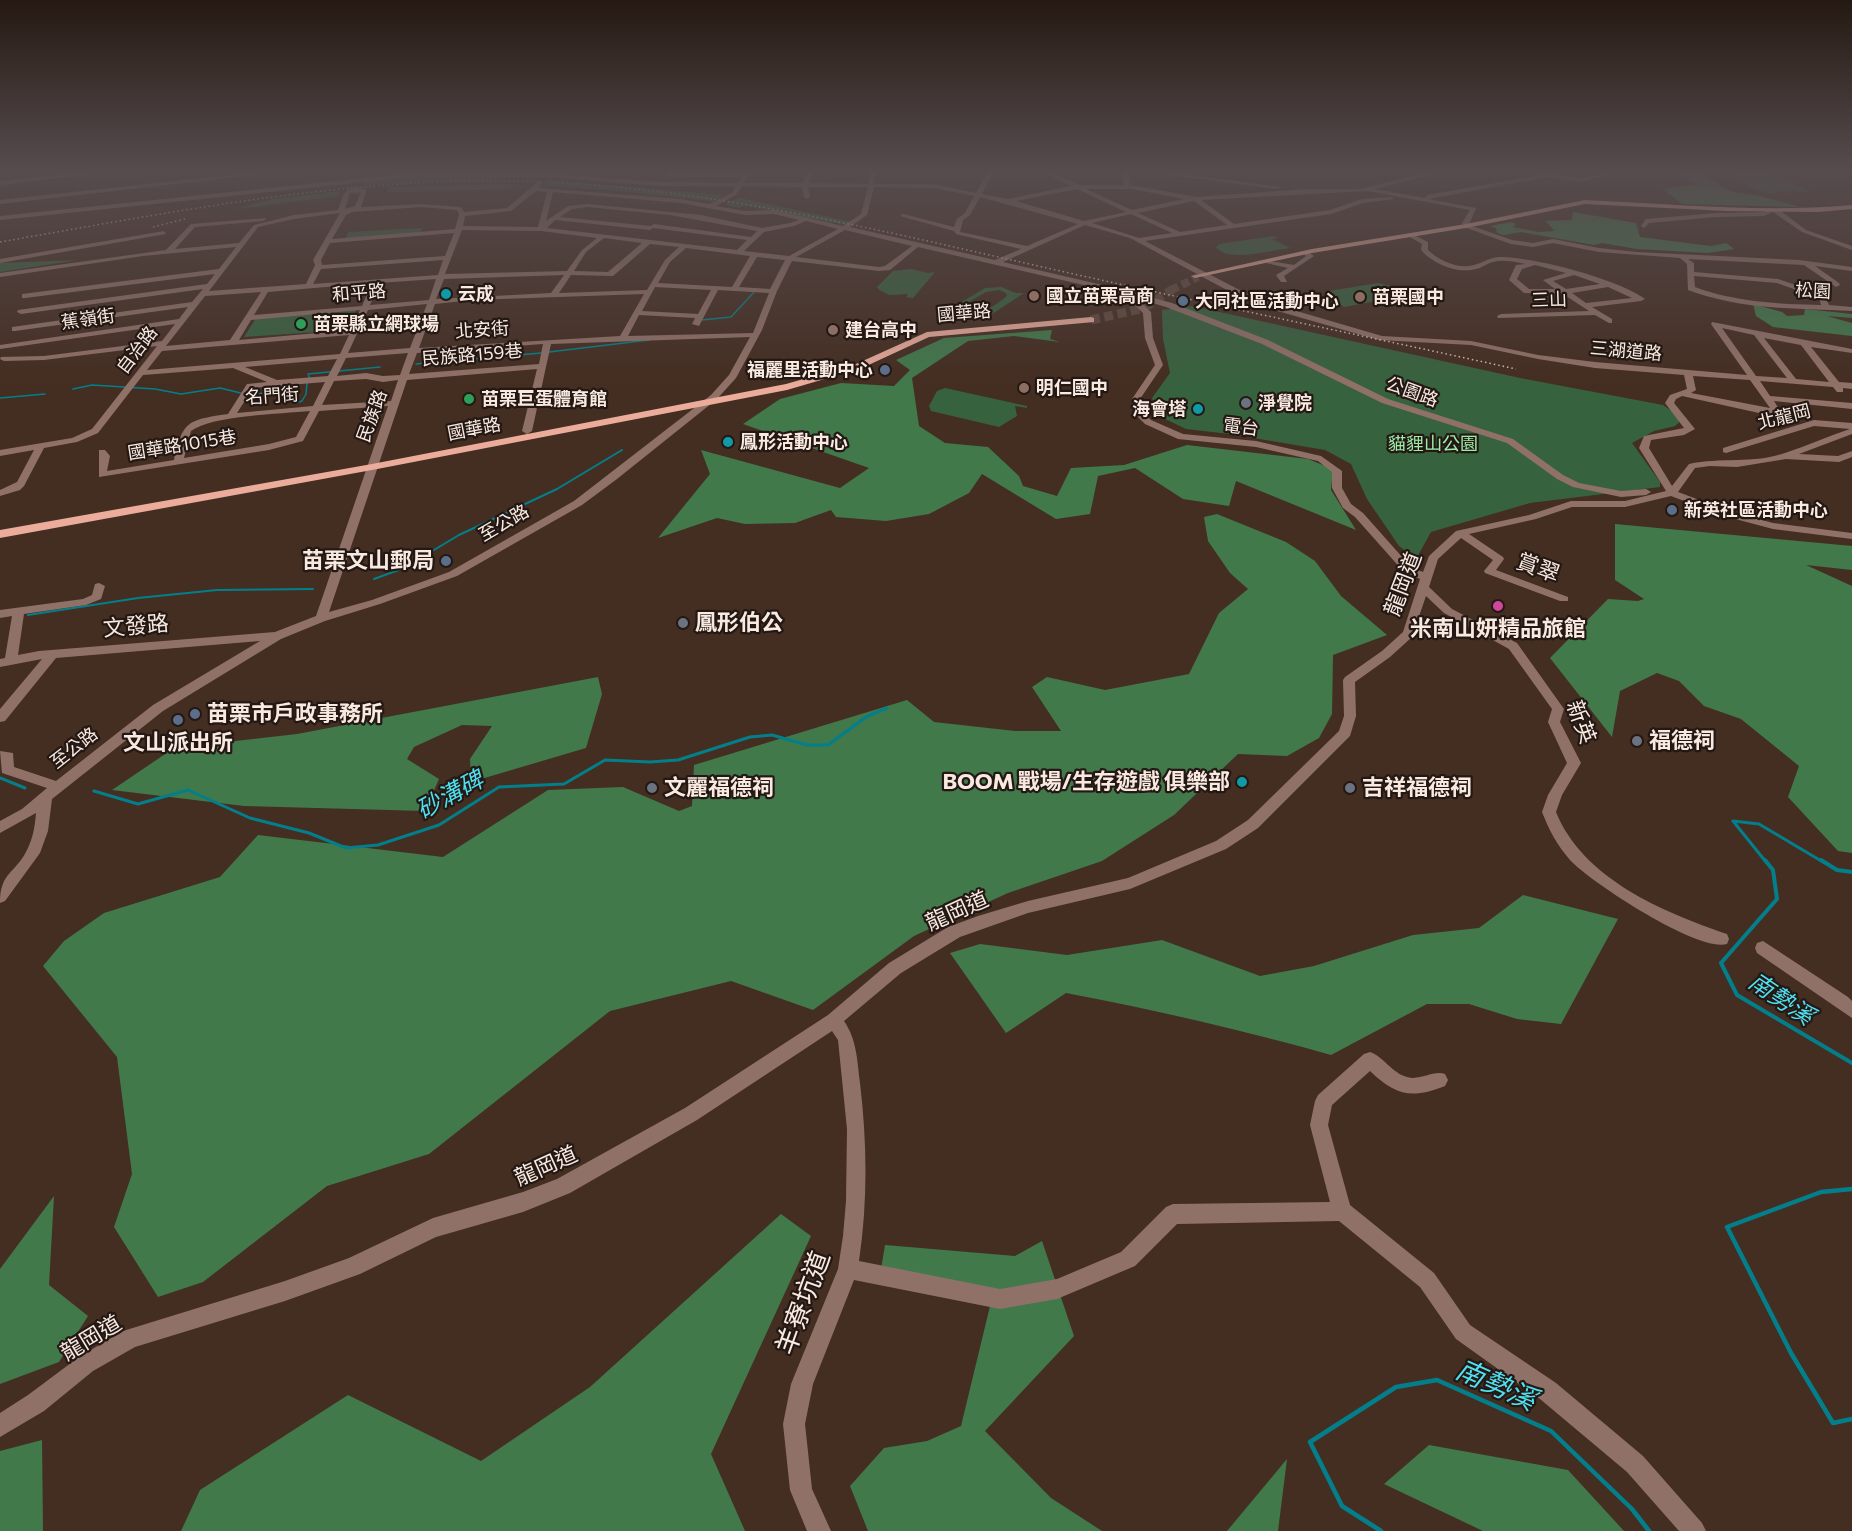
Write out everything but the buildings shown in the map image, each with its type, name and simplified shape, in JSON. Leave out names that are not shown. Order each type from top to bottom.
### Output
[{"type":"main road","points":[[1201,275],[1376,242]]},
{"type":"main road","points":[[1201,275],[1309,254]]},
{"type":"main road","name":"國華路","points":[[0,528],[704,404],[787,387],[856,365],[927,335],[1090,319]]},
{"type":"main road","name":"國華路","points":[[0,534],[374,463],[527,431],[792,382],[856,365]]},
{"type":"street","points":[[0,261],[108,242]]},
{"type":"street","points":[[100,286],[108,259],[125,242]]},
{"type":"street","points":[[143,254],[155,242]]},
{"type":"street","points":[[168,252],[177,242]]},
{"type":"street","name":"自治路","points":[[0,453],[80,438],[95,431],[242,242]]},
{"type":"street","points":[[309,285],[318,267],[317,260],[326,242]]},
{"type":"street","name":"民族路","points":[[321,618],[349,539],[368,473],[374,463],[384,430],[454,242]]},
{"type":"street","points":[[554,294],[584,251],[595,242]]},
{"type":"street","points":[[21,312],[203,290],[375,283],[442,275],[569,272],[610,274],[647,242]]},
{"type":"street","points":[[662,242],[883,269],[918,244]]},
{"type":"street","points":[[739,252],[750,242]]},
{"type":"street","points":[[790,258],[818,242]]},
{"type":"street","name":"公園路","points":[[911,242],[1124,292],[1169,305],[1265,342],[1386,400],[1510,441],[1560,477],[1576,484],[1622,494],[1672,493]]},
{"type":"street","points":[[941,242],[1007,258]]},
{"type":"street","points":[[999,242],[1026,248]]},
{"type":"street","points":[[997,262],[1039,242]]},
{"type":"street","name":"三湖道路","points":[[1144,242],[1201,275],[1256,302],[1382,338],[1471,342],[1572,362],[1688,374],[1692,390],[1674,397],[1668,403],[1690,429],[1682,433],[1647,438],[1644,448],[1672,493]]},
{"type":"street","points":[[1425,242],[1424,250],[1428,255],[1444,263],[1470,267],[1481,266],[1491,259],[1501,259],[1542,264],[1623,291]]},
{"type":"street","points":[[1514,242],[1533,245],[1546,242]]},
{"type":"street","points":[[1560,242],[1599,250],[1683,258]]},
{"type":"street","points":[[1828,242],[1852,248]]},
{"type":"street","points":[[87,261],[105,243]]},
{"type":"street","points":[[623,337],[639,314],[668,261],[686,245]]},
{"type":"street","points":[[0,275],[143,254],[239,246]]},
{"type":"street","points":[[734,289],[755,254]]},
{"type":"street","points":[[1284,280],[1280,275],[1295,267],[1309,254]]},
{"type":"street","points":[[351,270],[404,261],[448,258]]},
{"type":"street","name":"至公路","points":[[0,828],[27,813],[158,708],[277,636],[321,618],[436,581],[490,555],[596,490],[646,453],[714,396],[734,376],[758,330],[773,291],[790,258]]},
{"type":"street","name":"松園","points":[[1683,258],[1805,263],[1852,269]]},
{"type":"street","name":"松園","points":[[1683,258],[1690,263],[1691,288],[1724,298],[1755,291],[1789,295],[1825,306],[1852,309]]},
{"type":"street","points":[[1497,271],[1501,259]]},
{"type":"street","points":[[400,271],[404,261]]},
{"type":"street","points":[[1270,263],[1295,267]]},
{"type":"street","points":[[1805,263],[1836,285]]},
{"type":"street","name":"三山","points":[[1542,264],[1517,269],[1512,278],[1521,282],[1527,291],[1563,291],[1607,285]]},
{"type":"street","points":[[318,267],[386,268]]},
{"type":"street","points":[[1841,267],[1852,276]]},
{"type":"street","name":"三山","points":[[1532,274],[1559,268]]},
{"type":"street","points":[[0,368],[11,345],[31,270]]},
{"type":"street","points":[[25,296],[219,271]]},
{"type":"street","points":[[1690,271],[1773,272]]},
{"type":"street","points":[[1690,271],[1723,276],[1755,291],[1778,281],[1789,295],[1822,297],[1825,306]]},
{"type":"street","name":"三山","points":[[1526,323],[1609,321],[1547,280],[1574,273]]},
{"type":"street","points":[[1723,276],[1724,298]]},
{"type":"street","name":"三山","points":[[1554,286],[1591,280]]},
{"type":"street","points":[[315,410],[343,355],[375,283]]},
{"type":"street","points":[[233,342],[267,288]]},
{"type":"street","name":"和平路","points":[[250,318],[554,294],[652,289],[773,291]]},
{"type":"street","points":[[690,335],[715,289]]},
{"type":"street","name":"三山","points":[[1574,298],[1623,291],[1641,299],[1586,305]]},
{"type":"street","name":"電台","points":[[1124,292],[1149,316],[1149,338],[1159,365],[1136,399],[1136,408],[1143,418],[1182,437],[1256,444],[1321,459],[1337,471],[1337,488],[1347,506],[1359,515],[1407,569],[1425,583]]},
{"type":"street","points":[[15,329],[194,304]]},
{"type":"street","points":[[639,314],[700,316]]},
{"type":"street","name":"三山","points":[[1501,316],[1598,314]]},
{"type":"street","name":"蕉嶺街","points":[[0,347],[180,321]]},
{"type":"street","name":"北龍岡","points":[[1683,394],[1768,412],[1774,409],[1715,324],[1852,351]]},
{"type":"street","points":[[4,359],[44,358],[161,346],[353,332]]},
{"type":"street","name":"北安街","points":[[141,373],[343,355],[548,341],[754,334]]},
{"type":"street","name":"北龍岡","points":[[1757,334],[1794,382]]},
{"type":"street","points":[[527,431],[548,341]]},
{"type":"street","name":"北龍岡","points":[[1804,343],[1852,404]]},
{"type":"street","points":[[232,364],[276,383]]},
{"type":"street","name":"民族路159巷","points":[[233,416],[232,413],[250,386],[334,374],[405,377],[541,366]]},
{"type":"street","name":"北龍岡","points":[[1688,374],[1852,386]]},
{"type":"street","points":[[1768,398],[1852,404]]},
{"type":"street","name":"名門街","points":[[178,462],[187,429],[195,423],[233,416],[395,403]]},
{"type":"street","name":"國華路1015巷","points":[[102,452],[105,456],[102,475],[291,443],[300,439],[315,410]]},
{"type":"street","name":"北龍岡","points":[[1726,450],[1814,423],[1852,426]]},
{"type":"street","points":[[1852,431],[1786,456],[1737,464],[1710,462],[1692,466],[1672,493],[1728,514],[1773,526],[1852,536]]},
{"type":"street","points":[[0,493],[21,484],[40,447]]},
{"type":"street","points":[[1786,456],[1839,459],[1852,454]]},
{"type":"street","name":"龍岡道","points":[[0,1426],[36,1403],[86,1364],[130,1338],[297,1287],[353,1267],[433,1228],[523,1202],[563,1186],[691,1114],[834,1020],[895,968],[954,932],[1028,907],[1130,883],[1221,845],[1253,824],[1345,733],[1350,716],[1349,680],[1386,654],[1408,634],[1432,558],[1460,533],[1532,517],[1571,504],[1624,504],[1672,493]]},
{"type":"street","name":"賞翠","points":[[1460,533],[1499,559],[1489,571],[1564,599]]},
{"type":"street","name":"新英","points":[[1425,583],[1448,611],[1513,646],[1558,709],[1554,722],[1574,763],[1555,795],[1549,812],[1563,842],[1593,872],[1631,899],[1675,922],[1721,939]]},
{"type":"street","points":[[0,614],[86,602],[97,597],[99,586]]},
{"type":"street","points":[[5,662],[18,613]]},
{"type":"street","name":"文發路","points":[[5,662],[52,654],[277,636]]},
{"type":"street","points":[[0,718],[52,654]]},
{"type":"street","points":[[0,756],[8,756],[7,770],[52,791],[33,853],[0,897]]},
{"type":"street","name":"至公路","points":[[0,818],[52,791]]},
{"type":"street","points":[[1763,948],[1782,964],[1837,996],[1852,1011]]},
{"type":"street","name":"羊寮坑道","points":[[819,1531],[801,1490],[795,1424],[802,1384],[848,1269],[856,1201],[856,1129],[846,1038],[834,1020]]},
{"type":"street","points":[[1439,1080],[1425,1086],[1403,1085],[1393,1082],[1370,1060],[1323,1101],[1319,1125],[1342,1210],[1427,1280],[1463,1332],[1548,1391],[1635,1464],[1694,1531]]},
{"type":"street","points":[[848,1269],[1000,1299],[1057,1289],[1128,1259],[1173,1214],[1342,1210]]},
{"type":"green space","points":[[1279,242],[1290,248],[1240,255],[1222,252],[1216,247],[1219,244]]},
{"type":"green space","points":[[1580,242],[1683,242],[1711,246],[1726,243],[1734,249],[1708,253],[1637,249],[1602,243],[1594,245]]},
{"type":"green space","points":[[77,260],[0,272],[0,263]]},
{"type":"green space","points":[[911,269],[928,273],[935,272],[913,298],[906,297],[908,294],[889,295],[878,289],[877,287],[893,271]]},
{"type":"green space","points":[[1378,283],[1391,286],[1400,293],[1409,295],[1344,307],[1327,295],[1329,291]]},
{"type":"green space","points":[[1001,287],[1016,293],[1024,293],[983,320],[976,318],[978,316],[962,314],[955,308],[985,288]],"holes":[[[999,290],[1007,296],[986,310],[974,313],[962,308],[986,292]]]},
{"type":"green space","points":[[1753,304],[1782,312],[1787,316],[1804,315],[1805,309],[1852,314],[1852,318],[1827,316],[1852,323],[1852,336],[1773,327],[1756,316]]},
{"type":"green space","name":"貓貍山公園","points":[[1192,306],[1520,378],[1663,405],[1683,419],[1675,426],[1654,431],[1632,443],[1660,482],[1660,487],[1530,503],[1431,532],[1416,559],[1399,546],[1367,499],[1351,464],[1325,450],[1186,429],[1157,415],[1152,398],[1170,373],[1163,339],[1162,310]]},
{"type":"green space","name":"苗栗縣立網球場","points":[[356,310],[346,330],[244,337],[256,318]]},
{"type":"green space","points":[[1052,330],[1050,339],[1060,342],[1014,336],[968,341],[912,378],[919,426],[945,443],[988,447],[1019,476],[1023,486],[1057,496],[1071,468],[1124,465],[1187,445],[1308,459],[1333,469],[1331,490],[1356,530],[1236,481],[1229,506],[1183,499],[1135,468],[1098,476],[1090,514],[1056,519],[982,474],[969,493],[929,514],[886,521],[836,517],[831,510],[795,523],[745,524],[717,518],[658,538],[710,474],[701,450],[840,488],[869,468],[743,424],[780,399],[841,383],[894,386],[910,370],[896,360],[944,338]]},
{"type":"green space","points":[[945,388],[1027,406],[1027,408],[1015,406],[1017,416],[999,427],[931,411],[929,406],[937,391]]},
{"type":"green space","points":[[1217,514],[1286,542],[1315,561],[1341,596],[1387,635],[1333,655],[1332,714],[1319,738],[1287,756],[1238,754],[1174,815],[1102,861],[1008,893],[914,936],[813,1010],[731,981],[610,1011],[429,1154],[327,1186],[203,1282],[158,1297],[114,1227],[132,1174],[117,1057],[43,966],[64,941],[104,913],[220,877],[258,835],[443,857],[548,790],[623,787],[679,811],[692,806],[694,765],[907,700],[934,722],[1015,731],[1061,731],[1032,687],[1047,677],[1105,690],[1189,674],[1219,613],[1248,589],[1230,573],[1208,541],[1204,517]]},
{"type":"green space","points":[[1615,524],[1852,546],[1852,570],[1806,565],[1852,586],[1852,853],[1838,851],[1788,797],[1799,766],[1741,719],[1704,706],[1679,681],[1657,673],[1620,691],[1612,737],[1550,658],[1608,599],[1638,601],[1644,599],[1615,580]]},
{"type":"green space","points":[[598,677],[602,694],[586,748],[471,782],[470,759],[492,726],[462,725],[414,747],[407,759],[439,779],[425,811],[244,806],[112,790],[174,748],[297,734]]},
{"type":"green space","points":[[1523,895],[1618,919],[1561,1024],[1517,1019],[1469,1004],[1427,1004],[1331,1055],[1199,1021],[1066,993],[1006,1033],[950,953],[980,944],[1067,955],[1162,940],[1260,976],[1314,966],[1413,935],[1479,928]]},
{"type":"green space","points":[[54,1196],[49,1285],[88,1316],[59,1362],[0,1384],[0,1269]]},
{"type":"green space","points":[[781,1214],[811,1236],[711,1454],[745,1531],[181,1531],[200,1490],[348,1395],[481,1461],[590,1387]]},
{"type":"green space","points":[[1042,1241],[1074,1336],[985,1431],[1051,1498],[1102,1531],[868,1531],[850,1486],[884,1448],[927,1441],[961,1426],[991,1302],[880,1275],[885,1245],[1015,1256]]},
{"type":"green space","points":[[42,1440],[43,1531],[0,1531],[0,1451]]},
{"type":"green space","points":[[1429,1445],[1568,1470],[1624,1531],[1483,1531],[1384,1484]]},
{"type":"green space","points":[[1287,1459],[1278,1531],[1227,1531]]},
{"type":"waterway","points":[[702,320],[731,317],[756,290]]},
{"type":"waterway","points":[[549,352],[649,340]]},
{"type":"waterway","points":[[416,364],[541,353]]},
{"type":"waterway","points":[[310,379],[308,374],[380,367]]},
{"type":"waterway","points":[[282,397],[296,403],[302,401],[306,394],[307,383]]},
{"type":"waterway","points":[[73,389],[92,385],[155,389],[181,394],[220,388],[249,395],[271,392],[277,395]]},
{"type":"waterway","points":[[0,398],[45,394]]},
{"type":"waterway","points":[[374,579],[404,568],[459,535],[557,489],[622,450]]},
{"type":"waterway","points":[[28,615],[138,598],[217,590],[313,589]]},
{"type":"waterway","name":"砂溝碑","points":[[94,791],[138,804],[188,790],[250,818],[309,833],[346,848],[378,845],[439,825],[499,787],[564,784],[605,760],[650,762],[678,760],[750,737],[772,735],[807,745],[828,745],[866,717],[887,708]]},
{"type":"waterway","name":"砂溝碑","points":[[0,778],[25,788]]},
{"type":"waterway","name":"南勢溪","points":[[1766,862],[1733,821],[1759,824],[1823,862]]},
{"type":"waterway","name":"南勢溪","points":[[1765,860],[1773,870],[1777,899],[1721,963],[1737,995],[1852,1063]]},
{"type":"waterway","name":"南勢溪","points":[[1821,860],[1837,870],[1852,872]]},
{"type":"waterway","name":"南勢溪","points":[[1852,1189],[1821,1192],[1727,1227],[1791,1353],[1833,1423],[1852,1419]]},
{"type":"waterway","name":"南勢溪","points":[[1381,1531],[1342,1506],[1310,1442],[1396,1387],[1437,1380],[1551,1431],[1632,1509],[1649,1531]]},
{"type":"tunnel","points":[[1173,289],[1198,277]]},
{"type":"tunnel","points":[[1091,320],[1144,308],[1173,289]]},
{"type":"railway","points":[[933,242],[1516,369]]},
{"type":"place","name":"云成","points":[[446,294]]},
{"type":"place","name":"國立苗栗高商","points":[[1034,296]]},
{"type":"place","name":"苗栗國中","points":[[1360,297]]},
{"type":"place","name":"大同社區活動中心","points":[[1183,301]]},
{"type":"place","name":"苗栗縣立網球場","points":[[301,324]]},
{"type":"place","name":"建台高中","points":[[833,330]]},
{"type":"place","name":"福麗里活動中心","points":[[885,370]]},
{"type":"place","name":"明仁國中","points":[[1024,388]]},
{"type":"place","name":"苗栗巨蛋體育館","points":[[469,399]]},
{"type":"place","name":"淨覺院","points":[[1246,403]]},
{"type":"place","name":"海會塔","points":[[1198,409]]},
{"type":"place","name":"鳳形活動中心","points":[[728,442]]},
{"type":"place","name":"新英社區活動中心","points":[[1672,510]]},
{"type":"place","name":"苗栗文山郵局","points":[[446,561]]},
{"type":"place","name":"米南山妍精品旅館","points":[[1498,606]]},
{"type":"place","name":"鳳形伯公","points":[[683,623]]},
{"type":"place","name":"苗栗市戶政事務所","points":[[195,714]]},
{"type":"place","name":"文山派出所","points":[[178,720]]},
{"type":"place","name":"福德祠","points":[[1637,741]]},
{"type":"place","name":"BOOM 戰場/生存遊戲 俱樂部","points":[[1242,782]]},
{"type":"place","name":"文麗福德祠","points":[[652,788]]},
{"type":"place","name":"吉祥福德祠","points":[[1350,788]]}]
